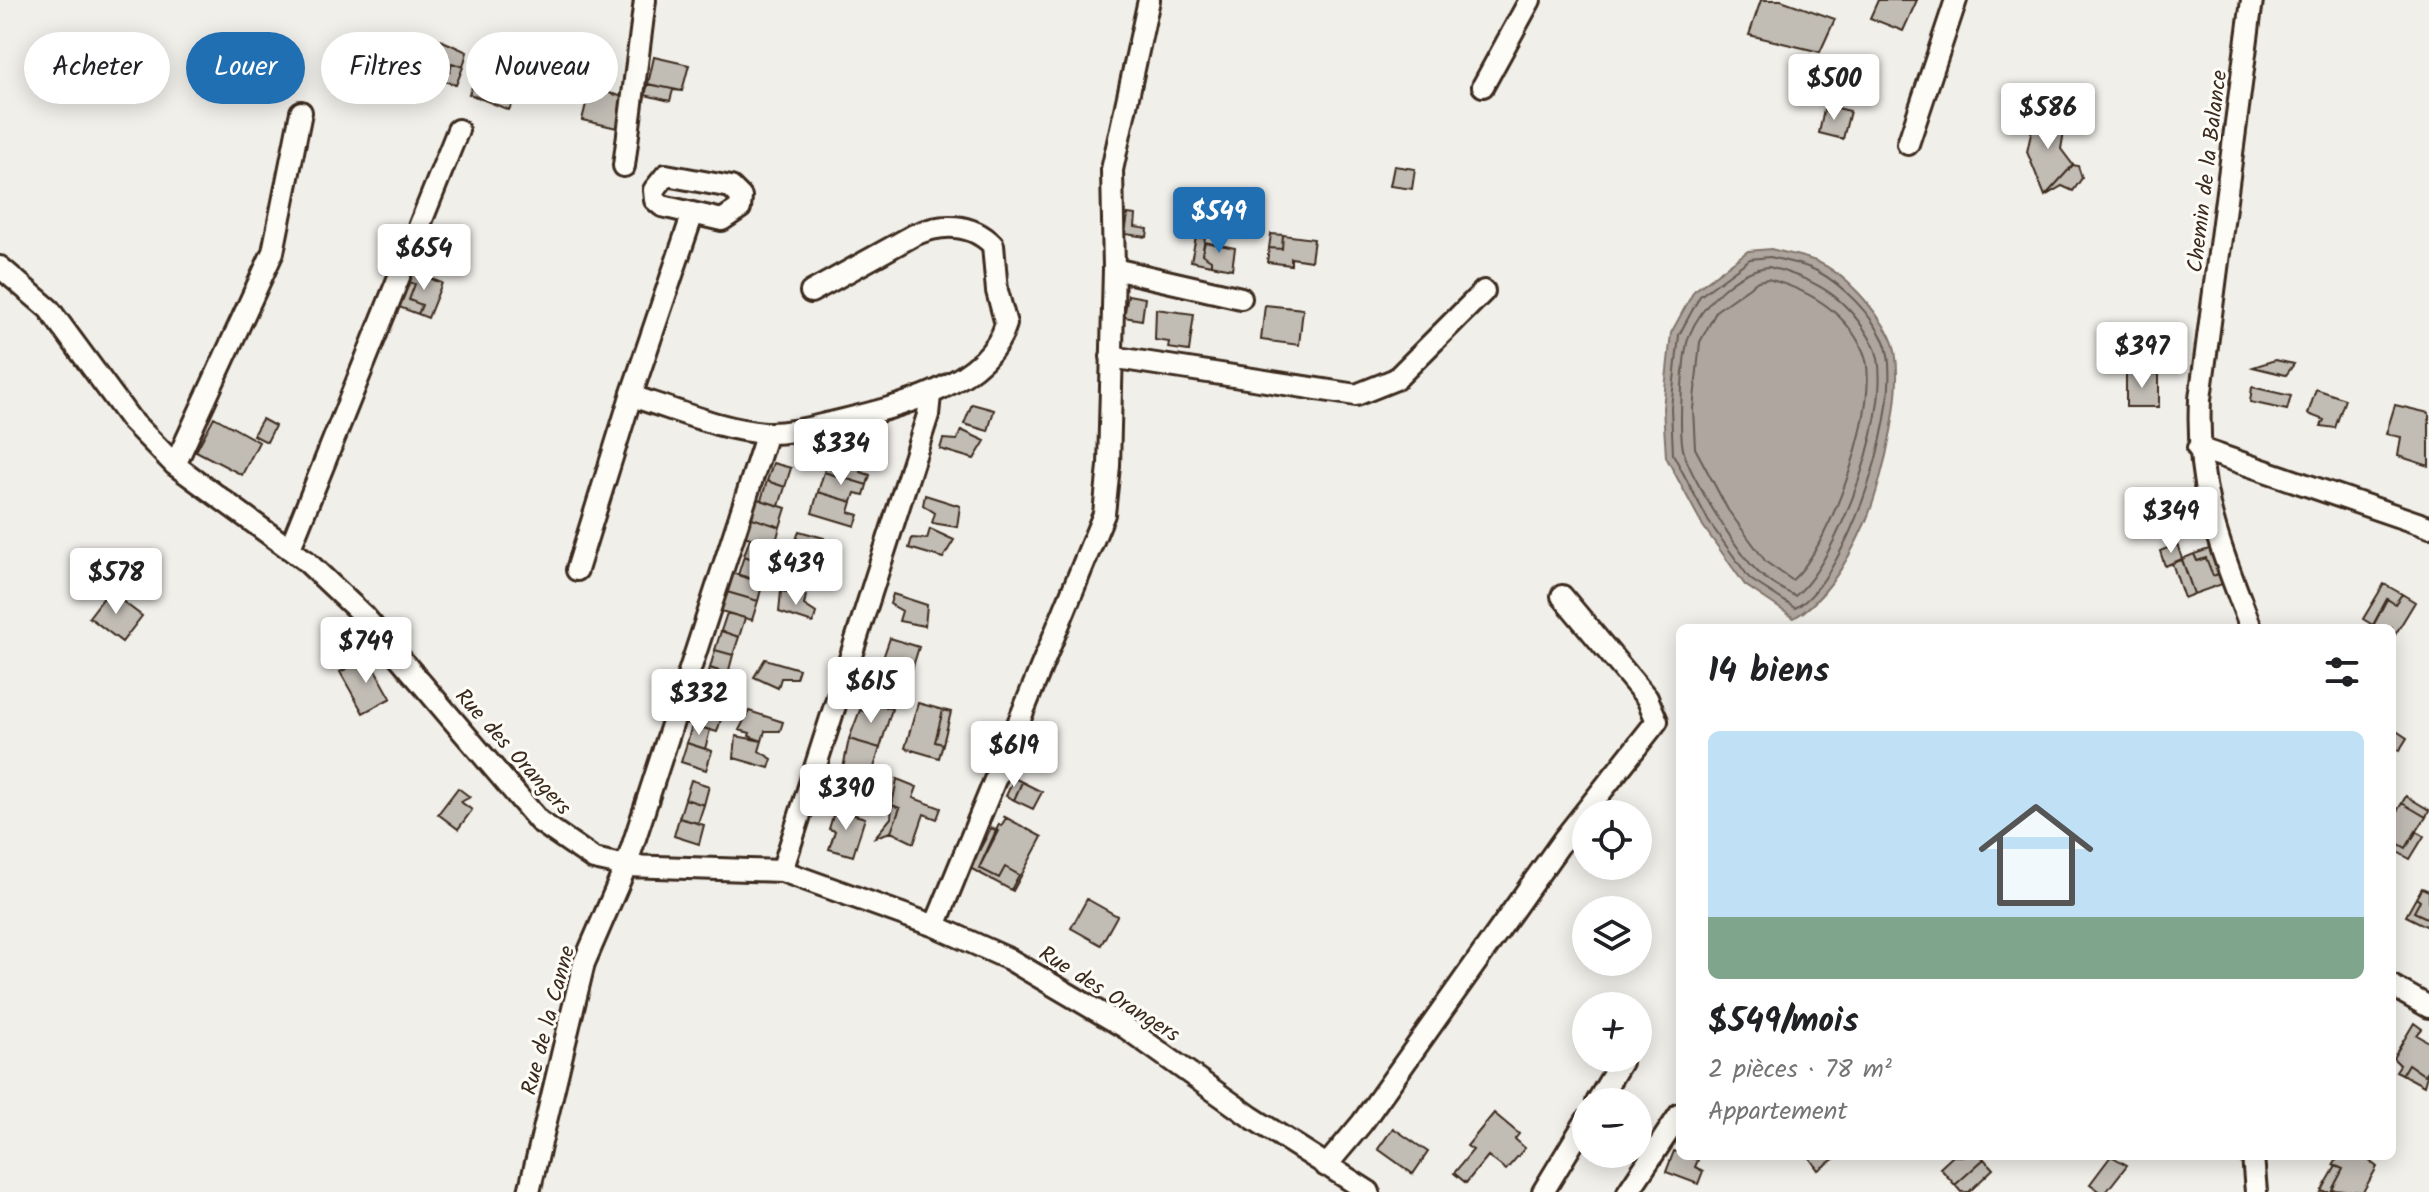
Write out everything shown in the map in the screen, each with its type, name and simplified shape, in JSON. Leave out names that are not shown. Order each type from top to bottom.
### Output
[{"type":"street","points":[[624,166],[645,0]]},
{"type":"street","points":[[935,926],[1104,514],[1109,466],[1114,269],[1112,170],[1149,0]]},
{"type":"street","points":[[1483,86],[1530,0]]},
{"type":"street","points":[[1908,144],[1956,0]]},
{"type":"street","name":"Chemin de la Balance","points":[[2250,624],[2206,502],[2198,448],[2200,399],[2252,0]]},
{"type":"street","points":[[175,465],[273,252],[301,112]]},
{"type":"street","points":[[290,548],[458,130]]},
{"type":"street","points":[[577,570],[631,396],[692,216]]},
{"type":"street","points":[[631,396],[767,433],[789,432],[930,395],[970,371],[1003,336],[1006,324],[995,277],[997,253],[985,237],[953,226],[931,227],[811,292]]},
{"type":"street","name":"Rue des Orangers","points":[[0,267],[49,309],[130,419],[175,465],[290,548],[364,616],[539,821],[594,859],[626,866],[782,871],[935,926],[1009,959],[1126,1028],[1326,1166],[1369,1192]]},
{"type":"street","points":[[1114,269],[1241,298]]},
{"type":"street","points":[[1111,357],[1356,395],[1396,379],[1484,291]]},
{"type":"street","points":[[782,871],[928,415],[930,395]]},
{"type":"street","name":"Rue de la Canne","points":[[529,1192],[584,963],[626,866],[767,433]]},
{"type":"street","points":[[2198,448],[2429,527]]},
{"type":"street","points":[[1326,1166],[1362,1123],[1563,840],[1657,721],[1647,698],[1562,596]]},
{"type":"street","points":[[2396,988],[2429,1007]]},
{"type":"street","points":[[1628,1192],[1676,1120]]},
{"type":"street","points":[[1543,1192],[1572,1144]]},
{"type":"street","points":[[2253,1160],[2256,1192]]},
{"type":"water","points":[[1771,249],[1818,262],[1850,284],[1890,336],[1897,376],[1892,428],[1866,521],[1845,562],[1827,588],[1794,618],[1745,585],[1703,526],[1666,457],[1663,408],[1671,333],[1694,291],[1748,251]]},
{"type":"building","points":[[1761,0],[1781,0],[1835,19],[1820,52],[1749,35]]},
{"type":"building","points":[[1878,0],[1917,0],[1903,31],[1870,18]]},
{"type":"building","points":[[450,44],[466,52],[463,67],[452,63],[450,72]]},
{"type":"building","points":[[654,57],[689,65],[682,91],[648,84]]},
{"type":"building","points":[[452,63],[463,67],[456,85],[450,83]]},
{"type":"building","points":[[648,84],[682,91],[673,90],[670,101],[645,95]]},
{"type":"building","points":[[618,95],[624,97],[617,128],[582,120],[586,104],[618,104]]},
{"type":"building","points":[[494,104],[512,104],[509,110]]},
{"type":"building","points":[[1825,105],[1850,111],[1843,139],[1819,133]]},
{"type":"building","points":[[2035,115],[2066,120],[2061,149],[2073,165],[2045,196],[2027,152]]},
{"type":"building","points":[[2073,165],[2078,166],[2082,178],[2073,191],[2062,186],[2045,196]]},
{"type":"building","points":[[1394,166],[1415,169],[1412,189],[1390,186]]},
{"type":"building","points":[[1128,214],[1136,215],[1135,227],[1148,229],[1147,237],[1125,234]]},
{"type":"building","points":[[1271,234],[1283,235],[1282,249],[1269,248]]},
{"type":"building","points":[[1283,235],[1314,239],[1311,261],[1291,258],[1291,265],[1267,262],[1269,248],[1282,249]]},
{"type":"building","points":[[1196,237],[1205,238],[1202,254],[1211,260],[1211,265],[1191,261]]},
{"type":"building","points":[[1205,242],[1235,248],[1232,269],[1211,265],[1211,260],[1202,254]]},
{"type":"building","points":[[411,271],[442,283],[428,318],[418,314],[422,305],[409,300],[415,284],[407,281]]},
{"type":"building","points":[[407,281],[415,284],[409,300],[422,305],[418,314],[396,306]]},
{"type":"building","points":[[1128,295],[1145,298],[1142,320],[1124,317]]},
{"type":"building","points":[[1265,305],[1303,309],[1299,345],[1261,340]]},
{"type":"building","points":[[1156,309],[1194,314],[1189,351],[1168,348],[1169,342],[1155,340]]},
{"type":"building","points":[[2275,360],[2294,364],[2286,375],[2253,367]]},
{"type":"building","points":[[2126,374],[2159,374],[2159,407],[2126,407]]},
{"type":"building","points":[[2252,387],[2291,396],[2287,410],[2250,402]]},
{"type":"building","points":[[2316,389],[2345,399],[2335,428],[2321,426],[2324,420],[2308,414]]},
{"type":"building","points":[[972,404],[994,410],[988,431],[964,424]]},
{"type":"building","points":[[2395,405],[2429,413],[2429,466],[2398,456],[2401,437],[2386,434]]},
{"type":"building","points":[[214,417],[259,442],[242,475],[196,451]]},
{"type":"building","points":[[262,419],[275,426],[267,442],[253,435]]},
{"type":"building","points":[[961,430],[985,441],[974,459],[940,449],[943,439],[957,440]]},
{"type":"building","points":[[830,452],[864,462],[861,472],[870,475],[867,485],[824,472]]},
{"type":"building","points":[[773,463],[791,468],[785,487],[767,481]]},
{"type":"building","points":[[824,472],[867,485],[864,495],[855,493],[852,502],[818,492]]},
{"type":"building","points":[[767,481],[785,487],[779,506],[761,500]]},
{"type":"building","points":[[818,492],[852,502],[849,512],[859,515],[855,526],[812,513]]},
{"type":"building","points":[[925,495],[960,506],[957,527],[932,523],[935,513],[923,505]]},
{"type":"building","points":[[748,496],[786,508],[780,527],[743,515]]},
{"type":"building","points":[[743,515],[780,527],[775,545],[737,534]]},
{"type":"building","points":[[930,529],[954,540],[943,558],[909,548],[912,538],[927,539]]},
{"type":"building","points":[[799,531],[824,538],[814,572],[788,564]]},
{"type":"building","points":[[750,538],[768,543],[762,562],[744,556]]},
{"type":"building","points":[[2177,544],[2182,559],[2165,566],[2160,551]]},
{"type":"building","points":[[2212,548],[2221,573],[2213,576],[2206,558],[2197,561],[2194,554]]},
{"type":"building","points":[[2194,554],[2197,561],[2206,558],[2213,576],[2221,573],[2225,583],[2194,594],[2182,559]]},
{"type":"building","points":[[744,556],[762,562],[756,581],[738,575]]},
{"type":"building","points":[[2182,560],[2194,594],[2184,598],[2172,563]]},
{"type":"building","points":[[726,571],[763,582],[758,601],[720,590]]},
{"type":"building","points":[[2384,584],[2402,594],[2395,604],[2387,599],[2374,624],[2363,619]]},
{"type":"building","points":[[720,590],[758,601],[752,620],[714,609]]},
{"type":"building","points":[[109,591],[142,616],[122,642],[89,617]]},
{"type":"building","points":[[781,591],[806,595],[804,605],[816,613],[813,623],[779,612]]},
{"type":"building","points":[[893,594],[927,605],[925,626],[899,621],[902,611],[890,604]]},
{"type":"building","points":[[2402,594],[2415,602],[2396,633],[2396,624],[2374,624],[2387,599],[2395,604]]},
{"type":"building","points":[[727,613],[745,618],[739,637],[721,631]]},
{"type":"building","points":[[721,631],[739,637],[733,655],[715,650]]},
{"type":"building","points":[[890,638],[919,647],[907,686],[883,678],[889,660],[883,658]]},
{"type":"building","points":[[715,650],[733,655],[728,674],[710,668]]},
{"type":"building","points":[[368,657],[391,698],[363,713],[340,672]]},
{"type":"building","points":[[765,659],[799,669],[796,678],[781,678],[778,688],[754,677]]},
{"type":"building","points":[[710,668],[734,676],[728,695],[704,687]]},
{"type":"building","points":[[691,683],[728,695],[723,713],[685,702]]},
{"type":"building","points":[[685,702],[723,713],[717,732],[679,721]]},
{"type":"building","points":[[870,702],[892,709],[880,748],[849,739],[860,710],[867,712]]},
{"type":"building","points":[[918,703],[943,710],[935,742],[943,744],[939,758],[905,748]]},
{"type":"building","points":[[943,710],[951,712],[943,744],[935,742]]},
{"type":"building","points":[[749,711],[783,722],[780,731],[765,731],[762,741],[739,730]]},
{"type":"building","points":[[692,725],[710,730],[705,749],[687,743]]},
{"type":"building","points":[[2396,731],[2407,738],[2399,751],[2396,749]]},
{"type":"building","points":[[736,736],[762,741],[759,751],[772,759],[769,768],[734,758]]},
{"type":"building","points":[[849,739],[880,748],[868,787],[847,780],[850,770],[843,768]]},
{"type":"building","points":[[687,743],[712,751],[706,770],[681,762]]},
{"type":"building","points":[[1014,778],[1022,782],[1014,800],[1006,796]]},
{"type":"building","points":[[897,779],[917,787],[913,798],[941,808],[937,819],[924,814],[914,843],[891,832],[900,808],[892,805]]},
{"type":"building","points":[[691,780],[709,786],[704,805],[685,799]]},
{"type":"building","points":[[1022,782],[1042,792],[1033,809],[1014,800]]},
{"type":"building","points":[[458,788],[470,797],[461,802],[472,810],[458,829],[438,814]]},
{"type":"building","points":[[2406,796],[2429,810],[2426,817],[2402,803]]},
{"type":"building","points":[[685,799],[704,805],[698,823],[679,818]]},
{"type":"building","points":[[2402,803],[2426,817],[2406,848],[2396,842],[2396,813]]},
{"type":"building","points":[[892,805],[900,808],[891,832],[875,837],[891,818]]},
{"type":"building","points":[[835,809],[865,818],[853,856],[829,849],[835,831],[829,829]]},
{"type":"building","points":[[1003,816],[1042,837],[1013,891],[1019,875],[1005,867],[999,878],[979,868],[999,824],[1001,826],[1006,818]]},
{"type":"building","points":[[679,818],[704,825],[699,844],[674,836]]},
{"type":"building","points":[[991,828],[998,831],[979,868],[999,878],[1005,867],[1019,875],[1011,890],[970,868]]},
{"type":"building","points":[[2416,831],[2424,836],[2410,859],[2396,851],[2396,842],[2406,848]]},
{"type":"building","points":[[2422,888],[2429,891],[2429,919],[2414,912],[2420,901],[2416,898]]},
{"type":"building","points":[[2416,898],[2420,901],[2414,912],[2429,919],[2428,927],[2406,916]]},
{"type":"building","points":[[1087,899],[1117,916],[1101,945],[1071,928]]},
{"type":"building","points":[[2414,1023],[2422,1029],[2417,1035],[2429,1042],[2429,1068],[2424,1075],[2408,1064],[2402,1074],[2396,1071],[2400,1065],[2396,1061],[2396,1053]]},
{"type":"building","points":[[2408,1064],[2424,1075],[2429,1068],[2424,1086],[2402,1074]]},
{"type":"building","points":[[1494,1113],[1519,1134],[1515,1139],[1525,1148],[1506,1170],[1488,1156],[1466,1183],[1454,1173],[1473,1150],[1467,1146]]},
{"type":"building","points":[[1393,1128],[1428,1152],[1413,1174],[1378,1149]]},
{"type":"building","points":[[1674,1151],[1676,1160],[1698,1160],[1695,1167],[1703,1171],[1698,1184],[1666,1172]]},
{"type":"building","points":[[1811,1160],[1832,1160],[1818,1170]]},
{"type":"building","points":[[1949,1160],[1983,1160],[1955,1185],[1940,1168]]},
{"type":"building","points":[[1983,1160],[1993,1169],[1969,1192],[1961,1192],[1955,1185]]},
{"type":"building","points":[[2108,1160],[2118,1160],[2127,1165],[2106,1192],[2090,1184]]},
{"type":"building","points":[[2336,1160],[2368,1160],[2377,1167],[2363,1192],[2332,1190],[2343,1169],[2333,1165]]},
{"type":"building","points":[[2336,1166],[2343,1169],[2332,1190],[2335,1192],[2321,1192]]}]
